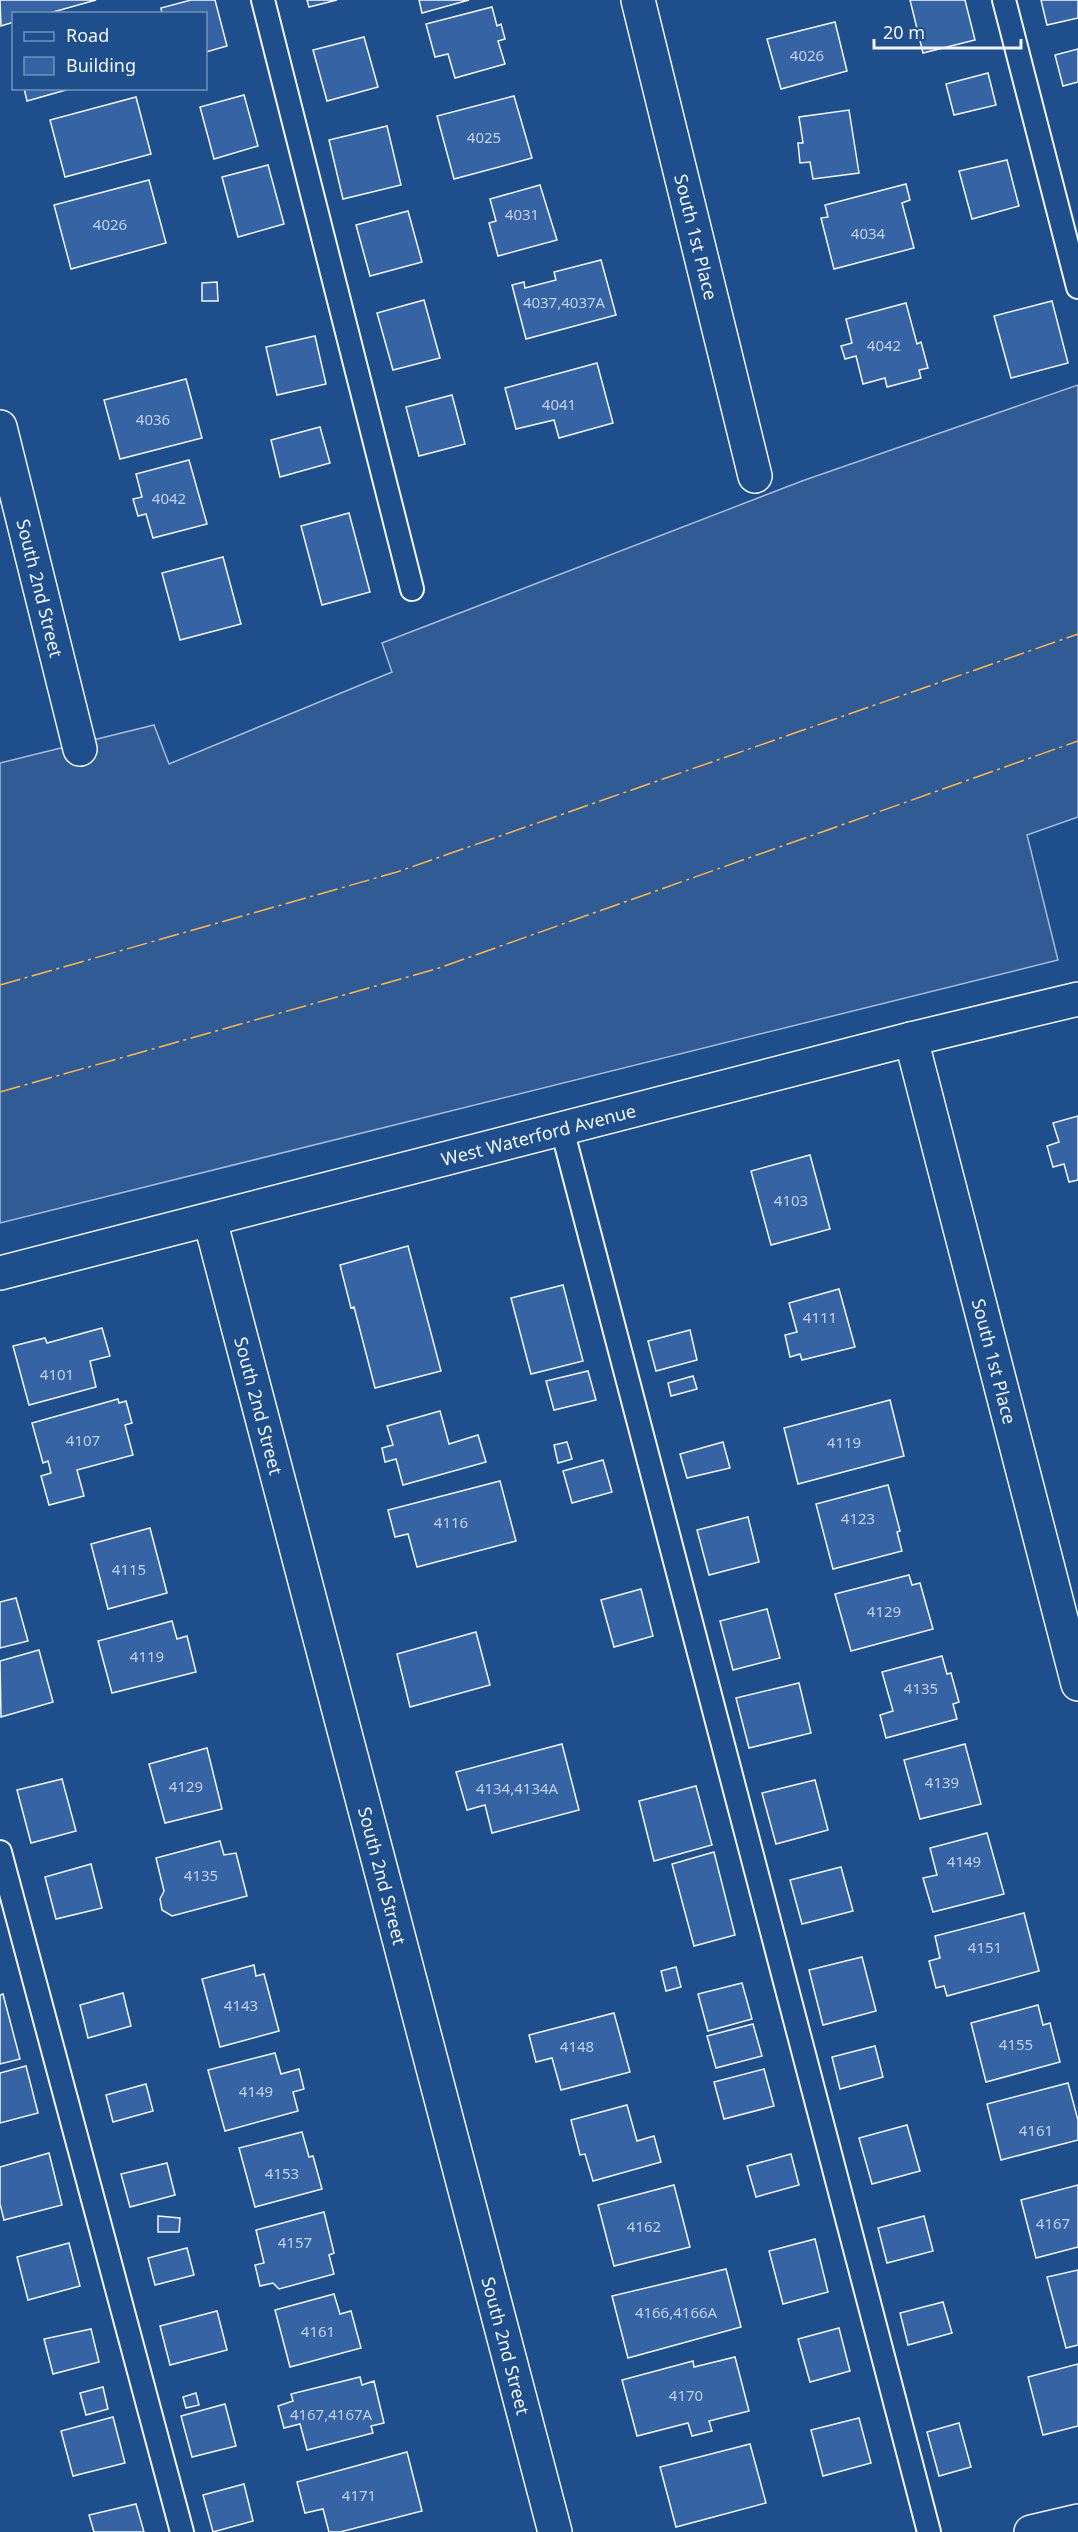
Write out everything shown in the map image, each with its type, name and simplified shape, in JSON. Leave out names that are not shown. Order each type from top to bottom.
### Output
[{"type":"street","name":"South 1st Place","points":[[638,0],[755,476]]},
{"type":"street","name":"South 2nd Street","points":[[0,427],[80,749]]},
{"type":"street","name":"West Waterford Avenue","points":[[0,1273],[911,1039],[1078,999]]},
{"type":"street","name":"South 1st Place","points":[[911,1039],[1078,1684]]},
{"type":"street","name":"South 2nd Street","points":[[210,1220],[555,2532]]},
{"type":"street","points":[[1031,2532],[1078,2521]]},
{"type":"lane","points":[[263,0],[412,589]]},
{"type":"lane","points":[[1004,0],[1078,288]]},
{"type":"lane","points":[[562,1129],[929,2532]]},
{"type":"lane","points":[[0,1852],[182,2532]]},
{"type":"shaded area","points":[[1078,385],[1078,817],[1027,835],[1058,960],[0,1223],[0,763],[154,725],[169,764],[392,672],[382,643],[802,481]]},
{"type":"building","points":[[0,0],[96,0],[53,12],[12,12],[12,23],[1,26]]},
{"type":"building","points":[[191,0],[215,0],[227,46],[207,52],[207,12],[162,12],[161,8]]},
{"type":"building","points":[[307,0],[337,0],[309,7]]},
{"type":"building","points":[[419,0],[469,0],[422,13]]},
{"type":"building","points":[[910,0],[965,0],[975,40],[923,53]]},
{"type":"building","points":[[1041,0],[1078,0],[1078,18],[1047,25]]},
{"type":"building","points":[[492,7],[497,26],[501,24],[505,39],[498,41],[505,64],[455,78],[448,54],[435,57],[426,24]]},
{"type":"building","points":[[835,22],[847,71],[781,89],[767,39]]},
{"type":"building","points":[[364,37],[378,87],[327,101],[313,50]]},
{"type":"building","points":[[1078,49],[1078,82],[1063,86],[1055,55]]},
{"type":"building","points":[[988,73],[996,105],[954,115],[946,84]]},
{"type":"building","points":[[24,90],[66,90],[27,101]]},
{"type":"building","points":[[244,95],[258,146],[214,159],[200,107]]},
{"type":"building","points":[[514,96],[532,158],[454,179],[437,116]]},
{"type":"building","points":[[136,97],[151,154],[65,177],[50,120]]},
{"type":"building","points":[[849,110],[859,173],[813,179],[810,162],[800,163],[798,143],[803,143],[799,117]]},
{"type":"building","points":[[387,126],[401,185],[343,199],[329,140]]},
{"type":"building","points":[[1007,160],[1019,206],[972,219],[959,171]]},
{"type":"building","points":[[268,165],[284,224],[238,237],[222,177]]},
{"type":"building","points":[[149,180],[166,243],[71,269],[54,205]]},
{"type":"building","points":[[906,184],[910,200],[902,203],[914,248],[834,269],[821,218],[828,217],[825,205]]},
{"type":"building","points":[[540,185],[557,240],[498,256],[489,223],[496,221],[490,199]]},
{"type":"building","points":[[408,211],[422,262],[370,276],[356,225]]},
{"type":"building","points":[[601,260],[616,315],[526,339],[512,285],[524,282],[525,288],[556,280],[554,272]]},
{"type":"building","points":[[217,282],[218,301],[202,301],[202,283]]},
{"type":"building","points":[[424,300],[440,358],[393,370],[377,313]]},
{"type":"building","points":[[1052,301],[1068,363],[1011,378],[994,316]]},
{"type":"building","points":[[906,303],[917,344],[921,342],[928,368],[919,370],[921,378],[887,387],[885,378],[863,384],[856,356],[845,359],[841,346],[852,343],[846,319]]},
{"type":"building","points":[[315,336],[326,384],[277,395],[266,347]]},
{"type":"building","points":[[597,363],[613,423],[559,438],[554,420],[516,429],[505,388]]},
{"type":"building","points":[[186,379],[202,438],[120,459],[104,400]]},
{"type":"building","points":[[452,395],[465,444],[419,456],[406,407]]},
{"type":"building","points":[[320,427],[330,463],[280,477],[271,440]]},
{"type":"building","points":[[189,460],[207,524],[153,538],[146,514],[138,516],[133,499],[142,497],[136,474]]},
{"type":"building","points":[[349,513],[370,592],[322,605],[301,526]]},
{"type":"building","points":[[223,557],[241,624],[180,640],[162,573]]},
{"type":"building","points":[[1078,1116],[1078,1180],[1069,1182],[1064,1164],[1053,1167],[1047,1146],[1059,1142],[1053,1123]]},
{"type":"building","points":[[810,1155],[830,1229],[771,1245],[751,1171]]},
{"type":"building","points":[[408,1246],[441,1371],[375,1388],[354,1307],[351,1308],[340,1265]]},
{"type":"building","points":[[563,1285],[583,1361],[531,1374],[511,1298]]},
{"type":"building","points":[[839,1289],[855,1347],[802,1360],[800,1354],[790,1357],[785,1335],[797,1332],[789,1303]]},
{"type":"building","points":[[102,1328],[110,1356],[90,1361],[96,1387],[29,1405],[13,1346],[45,1338],[47,1343]]},
{"type":"building","points":[[690,1330],[697,1360],[656,1371],[648,1341]]},
{"type":"building","points":[[588,1371],[596,1400],[554,1410],[546,1381]]},
{"type":"building","points":[[693,1376],[697,1389],[671,1396],[668,1383]]},
{"type":"building","points":[[118,1399],[119,1403],[126,1401],[132,1423],[125,1425],[133,1455],[77,1470],[84,1496],[49,1505],[41,1476],[51,1473],[48,1461],[43,1463],[32,1423]]},
{"type":"building","points":[[890,1400],[904,1456],[798,1484],[784,1428]]},
{"type":"building","points":[[440,1411],[449,1444],[478,1435],[486,1462],[403,1485],[396,1459],[385,1462],[382,1448],[393,1445],[387,1426]]},
{"type":"building","points":[[567,1442],[572,1459],[558,1463],[554,1445]]},
{"type":"building","points":[[723,1442],[730,1468],[687,1478],[680,1454]]},
{"type":"building","points":[[603,1460],[612,1492],[572,1503],[563,1471]]},
{"type":"building","points":[[500,1481],[516,1541],[417,1567],[408,1534],[395,1537],[388,1510]]},
{"type":"building","points":[[888,1485],[900,1531],[897,1532],[902,1551],[833,1569],[816,1504]]},
{"type":"building","points":[[748,1517],[759,1562],[709,1575],[697,1530]]},
{"type":"building","points":[[150,1528],[167,1593],[108,1609],[91,1544]]},
{"type":"building","points":[[909,1575],[912,1585],[920,1583],[933,1629],[851,1651],[835,1594]]},
{"type":"building","points":[[641,1589],[653,1636],[614,1647],[601,1600]]},
{"type":"building","points":[[16,1598],[28,1641],[0,1648],[0,1602]]},
{"type":"building","points":[[767,1609],[780,1658],[733,1670],[720,1621]]},
{"type":"building","points":[[172,1621],[177,1639],[187,1636],[196,1672],[112,1693],[98,1641]]},
{"type":"building","points":[[476,1632],[490,1685],[410,1707],[397,1654]]},
{"type":"building","points":[[39,1650],[53,1702],[1,1717],[0,1661]]},
{"type":"building","points":[[942,1656],[947,1674],[951,1673],[959,1702],[953,1704],[957,1719],[886,1738],[880,1715],[893,1711],[882,1672]]},
{"type":"building","points":[[799,1683],[811,1733],[749,1748],[736,1698]]},
{"type":"building","points":[[562,1744],[579,1810],[492,1833],[485,1805],[467,1810],[456,1772]]},
{"type":"building","points":[[965,1744],[981,1804],[920,1819],[904,1760]]},
{"type":"building","points":[[207,1748],[222,1809],[165,1823],[149,1764]]},
{"type":"building","points":[[62,1779],[76,1831],[31,1843],[17,1790]]},
{"type":"building","points":[[815,1780],[828,1830],[776,1844],[762,1793]]},
{"type":"building","points":[[696,1786],[712,1845],[654,1861],[639,1801]]},
{"type":"building","points":[[987,1833],[1004,1894],[933,1912],[923,1878],[937,1875],[930,1848]]},
{"type":"building","points":[[220,1841],[224,1855],[236,1853],[247,1896],[172,1916],[162,1910],[160,1899],[164,1891],[156,1858]]},
{"type":"building","points":[[714,1852],[735,1935],[694,1946],[672,1864]]},
{"type":"building","points":[[91,1864],[102,1908],[56,1919],[45,1877]]},
{"type":"building","points":[[841,1867],[853,1911],[802,1924],[790,1880]]},
{"type":"building","points":[[1024,1913],[1039,1971],[947,1996],[944,1986],[936,1988],[929,1961],[940,1958],[935,1936]]},
{"type":"building","points":[[862,1957],[876,2011],[823,2025],[809,1970]]},
{"type":"building","points":[[254,1965],[256,1976],[264,1974],[279,2031],[220,2047],[202,1979]]},
{"type":"building","points":[[676,1967],[681,1987],[666,1991],[661,1971]]},
{"type":"building","points":[[742,1983],[752,2019],[708,2031],[698,1994]]},
{"type":"building","points":[[123,1993],[131,2026],[88,2038],[80,2005]]},
{"type":"building","points":[[3,1994],[20,2059],[0,2064],[0,1995]]},
{"type":"building","points":[[1038,2005],[1043,2025],[1050,2023],[1060,2062],[986,2082],[971,2023]]},
{"type":"building","points":[[614,2013],[630,2072],[561,2090],[552,2058],[536,2062],[529,2035]]},
{"type":"building","points":[[753,2024],[762,2056],[716,2068],[707,2036]]},
{"type":"building","points":[[875,2046],[883,2077],[840,2089],[832,2057]]},
{"type":"building","points":[[275,2053],[281,2074],[299,2069],[304,2089],[293,2092],[298,2111],[225,2131],[208,2070]]},
{"type":"building","points":[[26,2066],[38,2113],[0,2123],[0,2073]]},
{"type":"building","points":[[764,2069],[774,2106],[724,2119],[714,2082]]},
{"type":"building","points":[[1068,2083],[1078,2120],[1078,2140],[1001,2160],[987,2104]]},
{"type":"building","points":[[146,2084],[153,2111],[113,2122],[106,2095]]},
{"type":"building","points":[[627,2105],[637,2141],[654,2136],[661,2162],[593,2181],[585,2154],[580,2155],[571,2120]]},
{"type":"building","points":[[907,2125],[920,2171],[872,2184],[859,2138]]},
{"type":"building","points":[[302,2132],[309,2157],[313,2156],[322,2189],[255,2207],[239,2148]]},
{"type":"building","points":[[49,2153],[62,2205],[4,2220],[0,2204],[0,2167]]},
{"type":"building","points":[[791,2154],[799,2185],[756,2197],[747,2166]]},
{"type":"building","points":[[167,2163],[175,2195],[130,2207],[121,2174]]},
{"type":"building","points":[[674,2185],[690,2247],[614,2266],[598,2205]]},
{"type":"building","points":[[1078,2185],[1078,2247],[1036,2258],[1021,2200]]},
{"type":"building","points":[[324,2212],[334,2253],[329,2255],[334,2274],[279,2289],[273,2283],[260,2286],[255,2265],[264,2263],[256,2230]]},
{"type":"building","points":[[158,2216],[180,2218],[179,2232],[158,2232]]},
{"type":"building","points":[[924,2216],[933,2251],[887,2263],[878,2228]]},
{"type":"building","points":[[815,2239],[828,2292],[783,2304],[769,2251]]},
{"type":"building","points":[[69,2243],[80,2286],[28,2300],[17,2257]]},
{"type":"building","points":[[187,2248],[194,2275],[155,2285],[148,2258]]},
{"type":"building","points":[[726,2269],[741,2327],[628,2358],[612,2296]]},
{"type":"building","points":[[1078,2270],[1078,2345],[1066,2348],[1047,2277]]},
{"type":"building","points":[[334,2294],[340,2314],[351,2311],[361,2348],[290,2367],[275,2310]]},
{"type":"building","points":[[943,2302],[952,2333],[908,2345],[900,2313]]},
{"type":"building","points":[[217,2311],[227,2350],[170,2365],[160,2326]]},
{"type":"building","points":[[839,2328],[850,2371],[810,2382],[798,2339]]},
{"type":"building","points":[[91,2329],[99,2362],[53,2374],[44,2339]]},
{"type":"building","points":[[735,2357],[749,2411],[709,2421],[712,2431],[692,2436],[688,2423],[637,2436],[622,2380],[693,2361],[694,2367]]},
{"type":"building","points":[[1078,2364],[1078,2426],[1043,2435],[1028,2377]]},
{"type":"building","points":[[360,2377],[362,2385],[374,2381],[384,2423],[371,2426],[373,2433],[307,2450],[300,2424],[284,2428],[278,2406],[293,2401],[291,2394]]},
{"type":"building","points":[[103,2387],[108,2409],[86,2415],[80,2393]]},
{"type":"building","points":[[196,2393],[199,2405],[186,2408],[183,2397]]},
{"type":"building","points":[[225,2404],[236,2446],[192,2457],[181,2416]]},
{"type":"building","points":[[113,2417],[125,2463],[73,2476],[61,2431]]},
{"type":"building","points":[[859,2418],[871,2463],[823,2476],[811,2430]]},
{"type":"building","points":[[959,2423],[971,2467],[939,2476],[927,2432]]},
{"type":"building","points":[[750,2444],[766,2503],[676,2527],[660,2467]]},
{"type":"building","points":[[407,2452],[422,2511],[340,2532],[329,2532],[323,2509],[305,2513],[297,2482]]},
{"type":"building","points":[[244,2484],[253,2521],[213,2532],[203,2495]]},
{"type":"building","points":[[136,2504],[144,2532],[94,2532],[89,2515]]},
{"type":"power","points":[[0,985],[397,872],[1078,634]]},
{"type":"power","points":[[0,1092],[436,969],[1078,741]]}]
